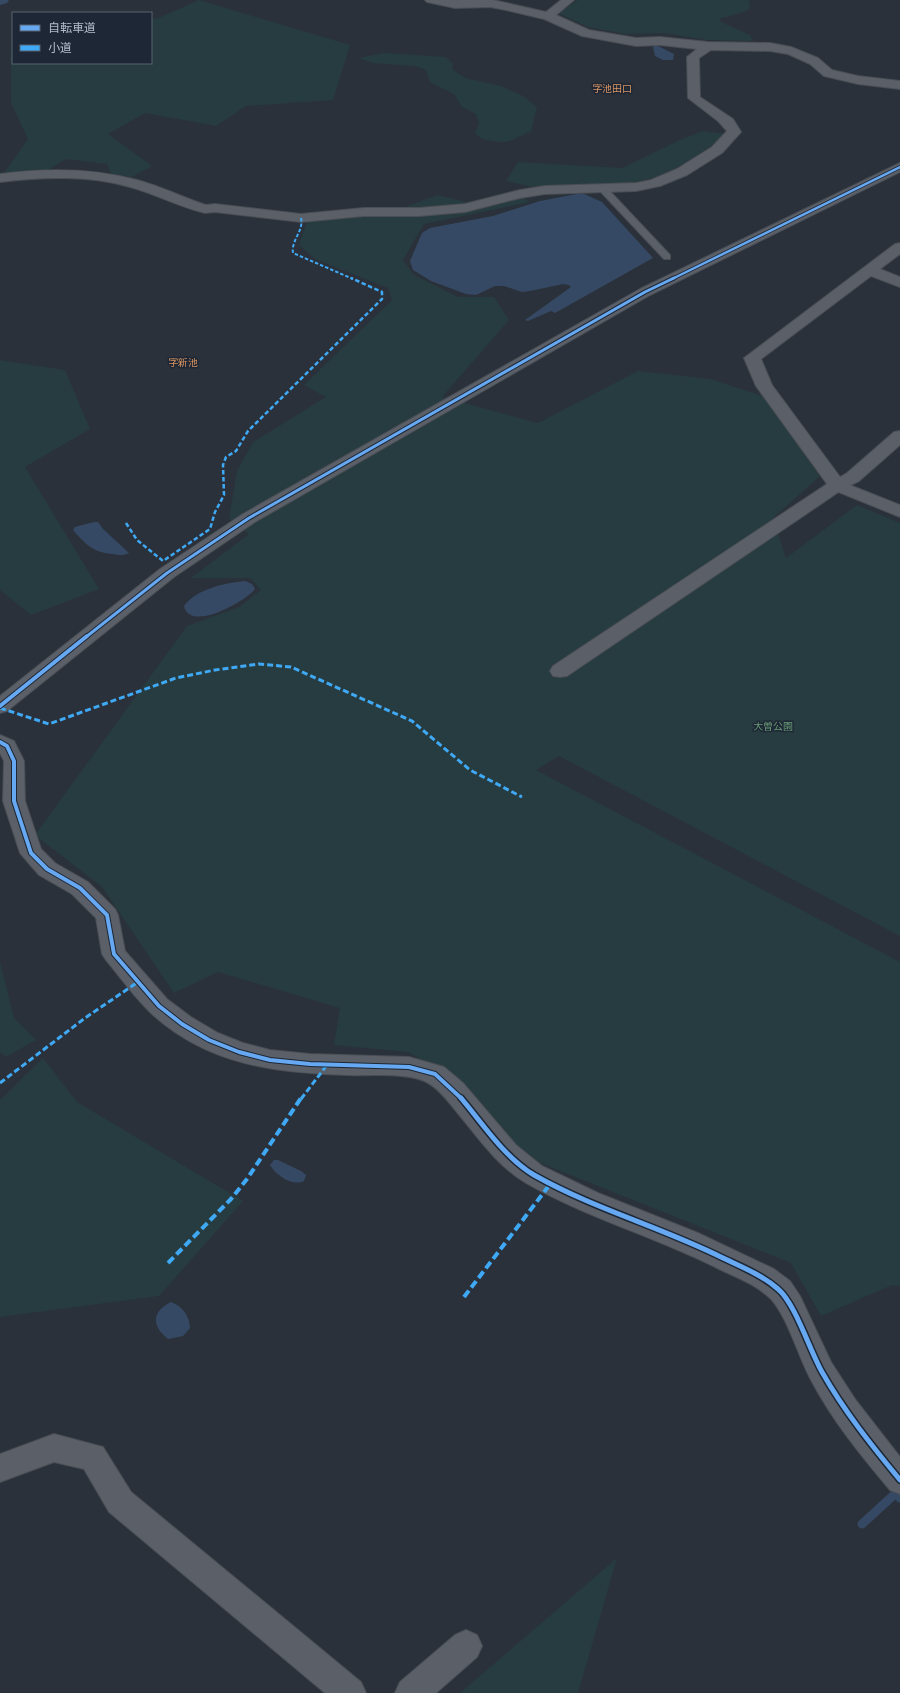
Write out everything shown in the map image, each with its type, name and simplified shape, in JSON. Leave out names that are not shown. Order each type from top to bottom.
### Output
[{"type":"street","points":[[431,0],[455,4],[495,4],[548,16],[586,33],[636,42],[660,41],[708,46],[770,47],[791,51],[814,61],[828,73],[858,80],[900,85]]},
{"type":"street","points":[[548,16],[568,0]]},
{"type":"street","points":[[0,178],[55,173],[108,177],[135,184],[205,209],[215,208],[301,218],[358,213],[440,211],[477,206],[520,194],[545,190],[646,185],[682,172],[718,150],[733,134],[734,131],[730,123],[703,107],[694,98],[693,58],[708,46]]},
{"type":"street","points":[[0,706],[166,573],[249,518],[645,292],[900,167]]},
{"type":"street","points":[[900,247],[752,358],[764,386],[837,485],[900,512]]},
{"type":"street","points":[[870,270],[900,282]]},
{"type":"street","points":[[560,671],[837,485],[853,477],[900,436]]},
{"type":"street","points":[[0,742],[7,746],[14,761],[14,801],[31,853],[47,869],[80,888],[107,915],[114,954],[159,1006],[182,1024],[209,1040],[239,1052],[270,1060],[310,1064],[409,1067],[434,1074],[454,1090],[508,1153],[534,1174],[589,1201],[689,1241],[764,1278],[780,1290],[790,1305],[821,1371],[849,1415],[900,1480]]},
{"type":"street","points":[[0,1468],[54,1448],[93,1457],[120,1502],[350,1693]]},
{"type":"street","points":[[412,1693],[466,1646]]},
{"type":"lane","points":[[602,188],[668,257]]},
{"type":"green space","points":[[199,0],[350,45],[333,100],[246,106],[216,126],[145,113],[108,134],[152,166],[132,177],[111,174],[107,164],[66,159],[48,170],[4,173],[28,139],[11,103],[11,43],[12,64],[152,64],[152,19],[159,18]]},
{"type":"green space","points":[[578,0],[749,0],[750,8],[744,12],[719,19],[721,22],[750,35],[752,41],[707,40],[664,33],[625,34],[588,27],[558,13]]},
{"type":"green space","points":[[384,53],[446,57],[453,64],[452,69],[465,78],[501,86],[523,96],[537,107],[531,132],[506,142],[496,142],[481,138],[475,133],[479,123],[476,114],[462,107],[454,94],[430,82],[426,70],[416,66],[373,63],[359,58]]},
{"type":"green space","points":[[703,131],[726,134],[684,164],[654,178],[630,183],[532,187],[506,181],[518,162],[622,168],[680,140]]},
{"type":"green space","name":"大曽公園","points":[[512,191],[530,202],[424,224],[403,260],[414,275],[458,297],[494,297],[509,320],[442,397],[538,423],[638,371],[710,379],[763,396],[820,476],[773,518],[786,558],[857,505],[900,523],[900,936],[559,756],[536,770],[900,962],[900,1286],[892,1285],[821,1316],[791,1263],[525,1157],[466,1087],[408,1052],[334,1045],[340,1008],[218,972],[174,993],[102,887],[35,835],[187,626],[239,607],[261,590],[250,578],[191,578],[249,534],[229,519],[237,471],[253,442],[326,397],[304,385],[392,300],[388,288],[315,259],[299,245],[307,221],[349,216],[384,215],[437,195],[467,202]]},
{"type":"green space","points":[[0,360],[65,370],[90,429],[25,467],[99,589],[31,615],[0,590]]},
{"type":"green space","points":[[0,962],[14,1018],[36,1040],[6,1057],[0,1052]]},
{"type":"green space","points":[[43,1058],[77,1102],[243,1201],[159,1296],[0,1317],[0,1100]]},
{"type":"green space","points":[[617,1558],[578,1693],[460,1693]]},
{"type":"water","points":[[656,45],[674,54],[673,60],[663,60],[655,56],[653,47]]},
{"type":"water","points":[[582,193],[602,202],[653,258],[555,313],[551,311],[528,321],[525,320],[571,287],[569,285],[563,284],[522,292],[504,286],[495,286],[476,295],[466,294],[431,281],[413,270],[410,261],[422,233],[430,228],[493,216],[540,201]]},
{"type":"water","points":[[98,522],[103,529],[129,553],[119,555],[95,550],[82,540],[73,530],[75,527]]},
{"type":"water","points":[[245,581],[252,584],[255,589],[241,601],[218,612],[207,616],[196,616],[188,614],[184,606],[189,600],[203,591],[220,585]]},
{"type":"water","points":[[274,1160],[278,1160],[301,1171],[306,1175],[304,1181],[294,1182],[280,1176],[270,1165]]},
{"type":"water","points":[[171,1302],[179,1306],[185,1312],[190,1328],[183,1336],[168,1339],[162,1334],[156,1324],[156,1319],[160,1310]]},
{"type":"waterway","points":[[862,1524],[896,1493],[900,1498]]},
{"type":"marked path","points":[[126,523],[137,540],[163,561],[210,529],[215,512],[224,495],[223,465],[226,457],[236,451],[248,431],[382,299],[382,292],[376,288],[306,260],[293,253],[293,243],[301,227],[301,218]]},
{"type":"marked path","points":[[0,708],[49,724],[176,678],[215,670],[259,664],[291,667],[412,721],[470,770],[522,797]]},
{"type":"marked path","points":[[0,1083],[85,1018],[138,982]]},
{"type":"marked path","points":[[168,1263],[231,1199],[247,1179],[304,1094],[327,1065]]},
{"type":"marked path","points":[[464,1297],[551,1183]]},
{"type":"cycle path","points":[[0,706],[167,573],[249,518],[645,292],[900,167]]},
{"type":"cycle path","points":[[0,742],[7,746],[14,761],[14,801],[31,853],[47,869],[80,888],[107,915],[114,954],[159,1006],[182,1024],[209,1040],[239,1052],[270,1060],[310,1064],[409,1067],[435,1074],[454,1090],[507,1153],[533,1174],[589,1201],[689,1241],[764,1278],[780,1290],[790,1305],[821,1371],[845,1409],[875,1450],[900,1480]]},
{"type":"district","name":"字池田口","points":[[612,88]]},
{"type":"district","name":"字新池","points":[[183,362]]}]
